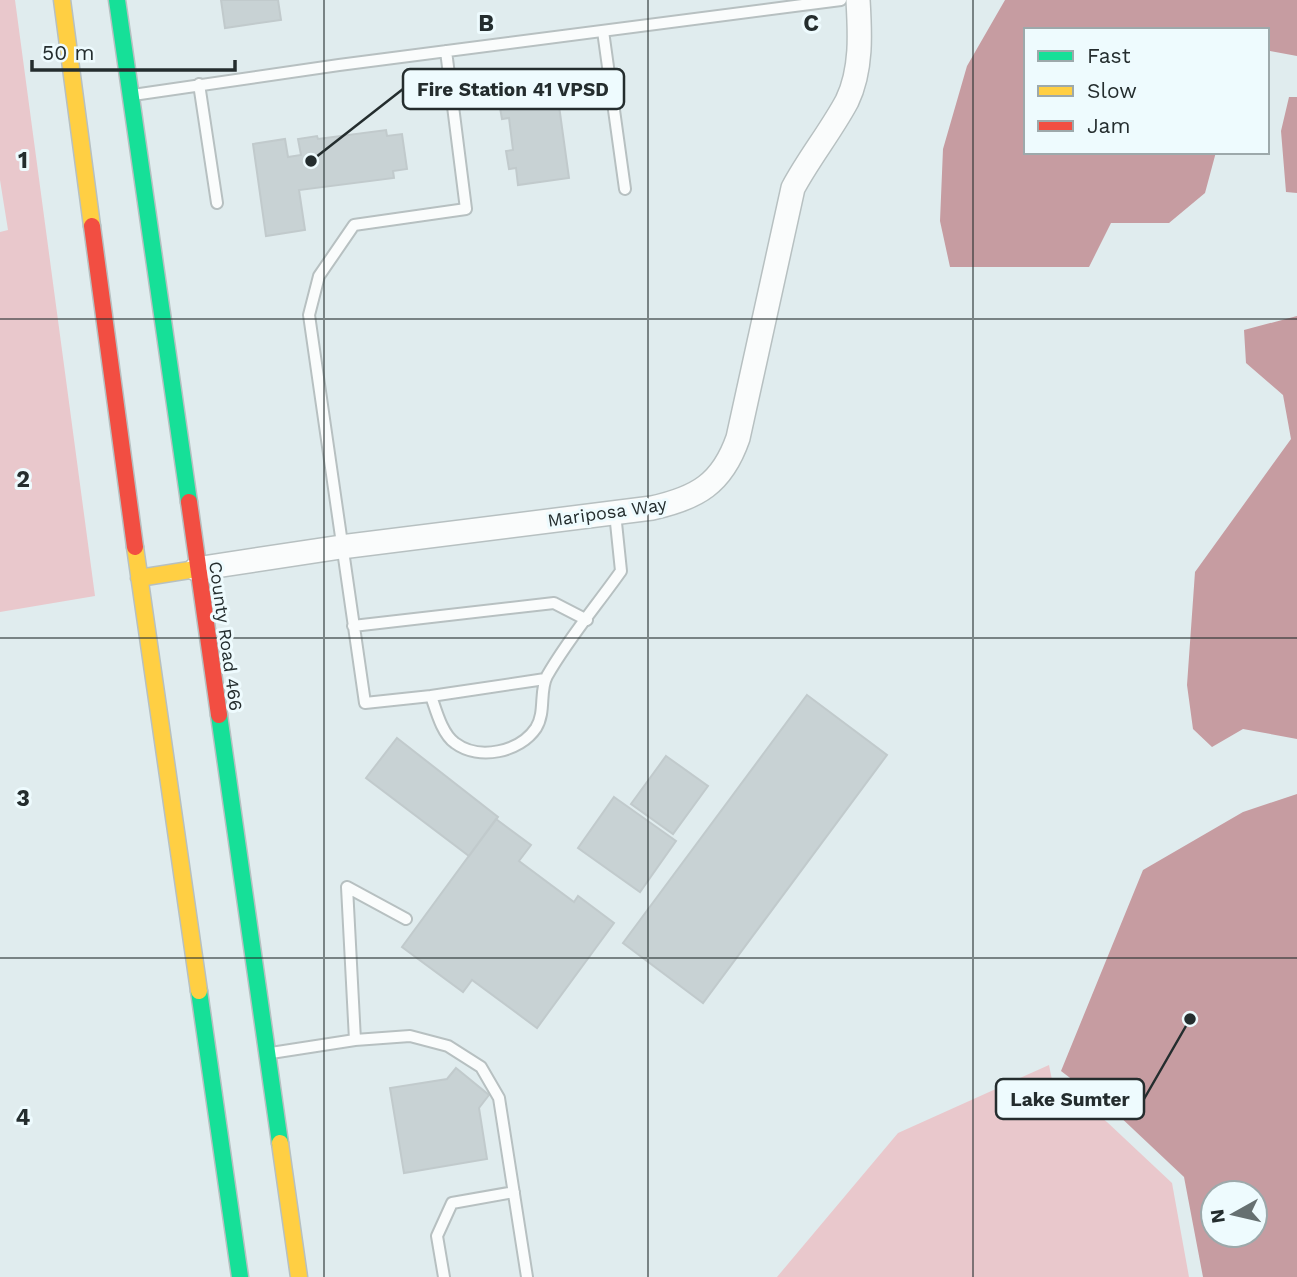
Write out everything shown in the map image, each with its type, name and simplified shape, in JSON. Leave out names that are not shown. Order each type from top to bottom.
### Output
[{"type":"main road","points":[[62,0],[139,578],[240,1277]]},
{"type":"main road","name":"County Road 466","points":[[117,0],[299,1277]]},
{"type":"main road","points":[[139,578],[196,569]]},
{"type":"street","name":"Mariposa Way","points":[[196,569],[341,547],[615,513],[665,505],[696,495],[729,463],[738,438],[793,188],[808,159],[848,99],[857,69],[860,37],[858,0]]},
{"type":"lane","points":[[130,95],[841,0]]},
{"type":"lane","points":[[603,31],[625,189]]},
{"type":"lane","points":[[446,51],[466,209],[354,225],[318,276],[310,315],[365,703],[545,679]]},
{"type":"lane","points":[[199,84],[217,203]]},
{"type":"lane","points":[[431,696],[440,721],[454,743],[484,754],[518,745],[536,727],[545,705],[545,679],[621,571],[615,513]]},
{"type":"lane","points":[[353,625],[554,603],[587,620]]},
{"type":"lane","points":[[355,1040],[347,887],[406,919]]},
{"type":"lane","points":[[267,1053],[355,1040],[410,1036],[448,1046],[481,1067],[499,1098],[527,1277]]},
{"type":"lane","points":[[444,1277],[437,1236],[452,1203],[514,1192]]},
{"type":"shaded area","points":[[0,0],[15,0],[95,596],[0,612],[0,232],[8,230],[0,180]]},
{"type":"shaded area","points":[[1005,0],[1297,0],[1297,56],[1269,52],[1269,28],[1024,28],[1024,154],[1215,154],[1205,193],[1169,223],[1111,223],[1089,267],[950,267],[940,221],[943,149],[967,66]]},
{"type":"shaded area","points":[[1289,97],[1297,97],[1297,193],[1286,192],[1281,131]]},
{"type":"shaded area","points":[[1297,316],[1297,739],[1243,729],[1212,747],[1193,729],[1187,685],[1195,572],[1291,439],[1283,395],[1246,363],[1244,330]]},
{"type":"shaded area","points":[[1297,794],[1297,1277],[1203,1277],[1184,1177],[1116,1113],[1061,1071],[1143,870],[1243,812]]},
{"type":"shaded area","points":[[1049,1065],[1052,1080],[1107,1122],[1172,1183],[1189,1277],[777,1277],[898,1133]]},
{"type":"building","points":[[221,0],[278,0],[281,20],[225,28]]},
{"type":"building","points":[[555,77],[569,178],[518,185],[516,168],[509,169],[506,151],[513,150],[509,118],[502,119],[499,102],[506,101],[504,84]]},
{"type":"building","points":[[386,130],[387,136],[402,134],[407,169],[393,171],[394,178],[299,190],[305,230],[266,236],[253,144],[285,139],[288,157],[301,155],[298,139]]},
{"type":"building","points":[[807,695],[887,755],[703,1003],[623,943]]},
{"type":"building","points":[[397,738],[498,817],[469,856],[366,778]]},
{"type":"building","points":[[666,756],[708,786],[673,834],[631,804]]},
{"type":"building","points":[[614,797],[676,841],[640,892],[578,848]]},
{"type":"building","points":[[496,819],[531,845],[519,861],[574,902],[578,896],[614,923],[537,1028],[472,980],[463,992],[402,947]]},
{"type":"building","points":[[456,1068],[489,1095],[479,1108],[487,1159],[404,1173],[390,1088],[447,1079]]},
{"type":"traffic: fast","points":[[117,0],[189,502]]},
{"type":"traffic: fast","points":[[219,715],[280,1143]]},
{"type":"traffic: fast","points":[[199,991],[240,1277]]},
{"type":"traffic: slow","points":[[62,0],[92,226]]},
{"type":"traffic: slow","points":[[135,547],[199,991]]},
{"type":"traffic: slow","points":[[139,578],[196,569]]},
{"type":"traffic: slow","points":[[280,1143],[299,1277]]},
{"type":"traffic: jam","points":[[92,226],[135,547]]},
{"type":"traffic: jam","points":[[189,502],[219,715]]},
{"type":"place","name":"Fire Station 41 VPSD","points":[[311,161]]},
{"type":"place","name":"Lake Sumter","points":[[1190,1019]]}]
